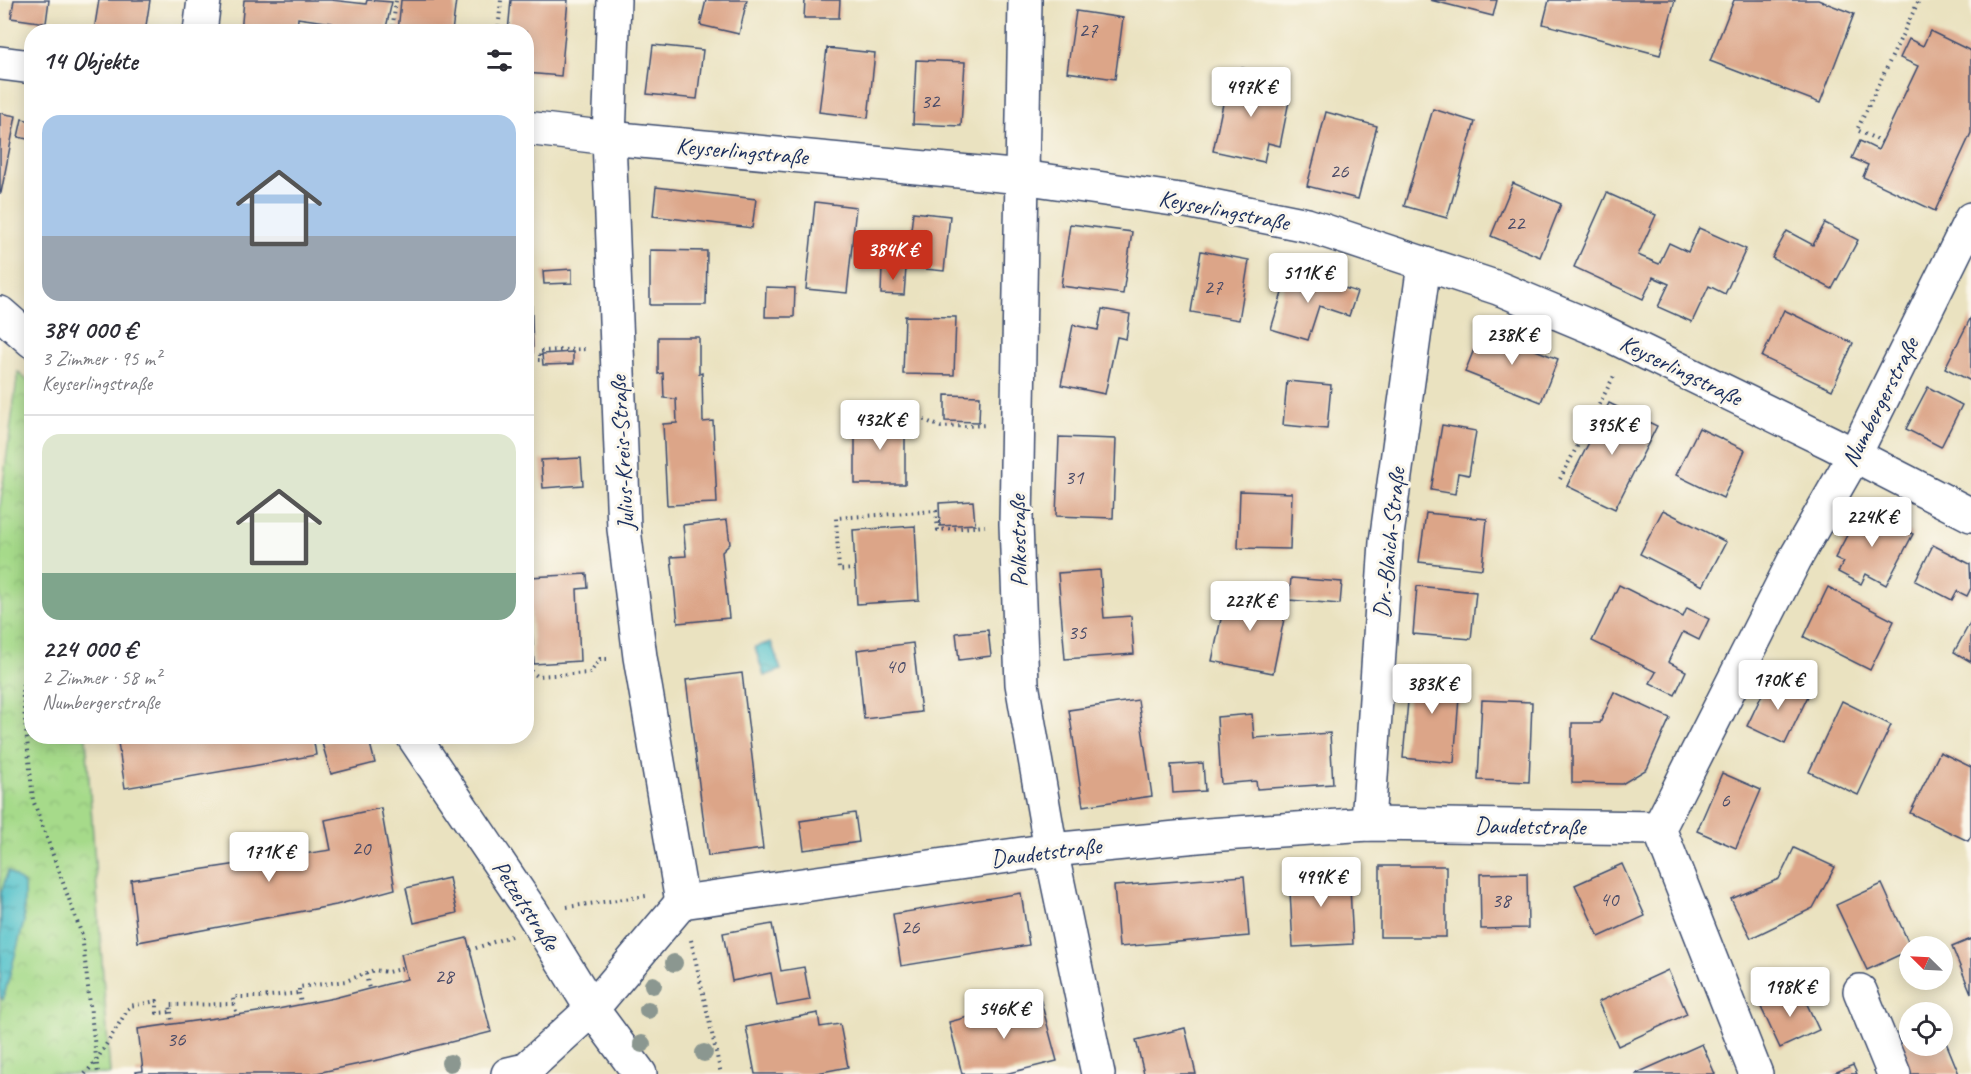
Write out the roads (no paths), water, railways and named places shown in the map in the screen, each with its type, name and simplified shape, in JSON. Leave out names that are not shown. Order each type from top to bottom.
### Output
[{"type":"street","points":[[201,24],[204,0]]},
{"type":"street","name":"Julius-Kreis-Straße","points":[[614,0],[609,138],[624,529],[640,657],[682,902]]},
{"type":"street","name":"Polkostraße","points":[[1025,0],[1016,524],[1022,684],[1051,850],[1098,1074]]},
{"type":"street","points":[[0,63],[24,66]]},
{"type":"street","name":"Keyserlingstraße","points":[[534,129],[1022,177],[1186,201],[1307,225],[1498,288],[1601,331],[1971,515]]},
{"type":"street","name":"Numbergerstraße","points":[[1659,828],[1795,560],[1854,456],[1971,219]]},
{"type":"street","name":"Dr.-Blaich-Straße","points":[[1368,824],[1386,542],[1424,264]]},
{"type":"street","points":[[0,313],[24,334]]},
{"type":"street","name":"Petzetstraße","points":[[417,744],[536,919],[592,1010],[640,1074]]},
{"type":"street","name":"Daudetstraße","points":[[682,902],[1051,850],[1208,835],[1368,824],[1659,828]]},
{"type":"street","points":[[1659,828],[1756,1074]]},
{"type":"street","points":[[508,1074],[525,1070],[592,1010],[682,902]]},
{"type":"street","points":[[1860,991],[1894,1074]]},
{"type":"water","points":[[771,642],[781,670],[764,676],[755,647]]},
{"type":"water","points":[[8,871],[24,884],[24,922],[3,1000],[0,996],[1,893]]}]
